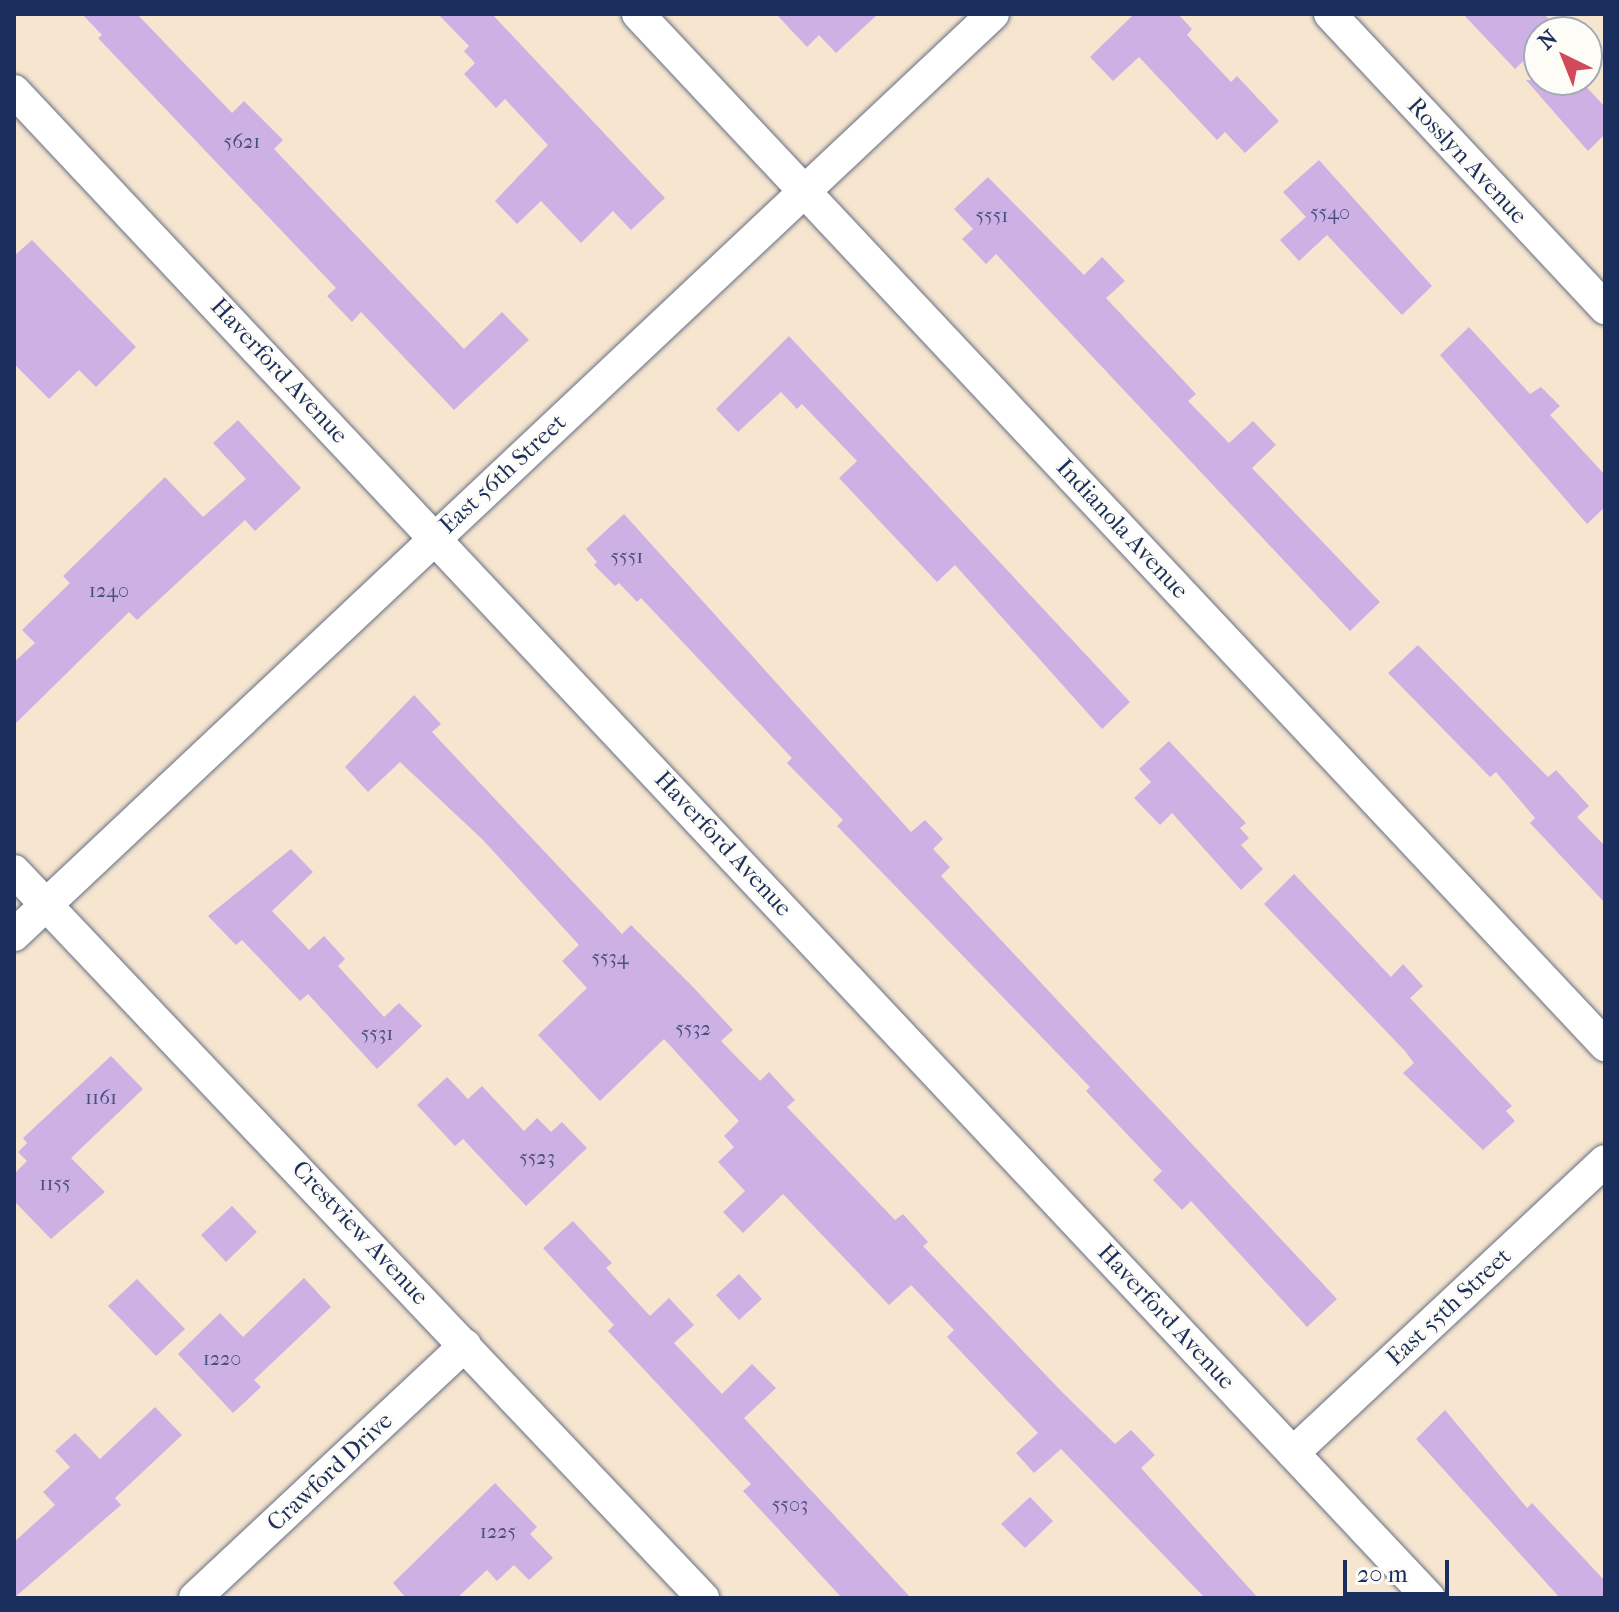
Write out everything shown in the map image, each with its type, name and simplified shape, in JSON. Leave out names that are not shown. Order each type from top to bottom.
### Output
[{"type":"street","name":"Indianola Avenue","points":[[638,14],[1605,1045]]},
{"type":"street","name":"East 56th Street","points":[[14,935],[993,14]]},
{"type":"street","name":"Rosslyn Avenue","points":[[1330,14],[1605,308]]},
{"type":"street","name":"Haverford Avenue","points":[[14,91],[1429,1598]]},
{"type":"street","name":"Crestview Avenue","points":[[14,871],[703,1598]]},
{"type":"street","name":"East 55th Street","points":[[1293,1453],[1605,1161]]},
{"type":"street","name":"Crawford Drive","points":[[195,1598],[465,1345]]},
{"type":"building","points":[[82,14],[137,14],[232,113],[244,101],[283,140],[274,149],[464,349],[502,312],[529,340],[454,410],[361,312],[352,322],[327,296],[336,288],[98,38],[102,35]]},
{"type":"building","points":[[438,14],[492,14],[665,198],[631,230],[613,211],[581,243],[541,201],[517,224],[495,201],[548,145],[505,99],[496,108],[464,74],[475,63],[464,51],[469,46]]},
{"type":"building","points":[[776,14],[878,14],[836,53],[819,35],[807,47]]},
{"type":"building","points":[[1134,14],[1178,14],[1192,29],[1187,35],[1231,82],[1237,76],[1279,121],[1245,153],[1225,132],[1217,140],[1139,57],[1113,81],[1090,57]]},
{"type":"building","points":[[1463,14],[1544,14],[1546,16],[1523,16],[1523,61],[1515,69]]},
{"type":"building","points":[[1540,96],[1595,96],[1605,107],[1605,134],[1588,151]]},
{"type":"building","points":[[1319,160],[1432,286],[1402,315],[1327,235],[1299,261],[1280,240],[1306,217],[1283,192]]},
{"type":"building","points":[[988,177],[1084,275],[1102,257],[1125,281],[1106,298],[1196,394],[1188,401],[1229,443],[1253,421],[1276,445],[1252,468],[1380,602],[1350,631],[996,254],[986,264],[962,239],[973,229],[954,209]]},
{"type":"building","points":[[32,240],[136,347],[96,387],[79,370],[49,399],[14,364],[14,256]]},
{"type":"building","points":[[1469,327],[1530,394],[1541,387],[1560,406],[1550,415],[1605,475],[1605,507],[1587,524],[1440,355]]},
{"type":"building","points":[[789,336],[1130,702],[1102,729],[955,565],[937,582],[839,478],[857,461],[802,404],[797,409],[781,392],[738,432],[716,409]]},
{"type":"building","points":[[238,420],[301,488],[255,531],[245,520],[137,620],[129,612],[14,725],[14,662],[35,643],[22,630],[70,583],[63,576],[165,477],[203,517],[246,479],[213,443]]},
{"type":"building","points":[[624,514],[911,832],[925,820],[943,839],[933,849],[950,867],[941,876],[1337,1299],[1307,1327],[1191,1201],[1182,1210],[1153,1180],[1162,1171],[1086,1091],[1090,1087],[837,826],[843,820],[787,763],[792,758],[641,598],[637,602],[619,583],[615,586],[594,565],[597,562],[586,549]]},
{"type":"building","points":[[1418,645],[1548,777],[1556,770],[1589,806],[1577,817],[1605,846],[1605,903],[1530,823],[1535,818],[1496,772],[1490,777],[1388,673]]},
{"type":"building","points":[[414,695],[441,724],[432,732],[622,934],[631,925],[694,988],[733,1030],[721,1041],[760,1081],[769,1072],[795,1100],[787,1107],[895,1220],[903,1214],[928,1242],[923,1246],[1061,1391],[1115,1444],[1131,1430],[1155,1455],[1141,1468],[1258,1598],[1205,1598],[1061,1449],[1034,1473],[1016,1453],[1038,1433],[947,1337],[954,1330],[911,1285],[889,1305],[783,1194],[743,1233],[723,1212],[745,1191],[718,1162],[734,1147],[724,1136],[739,1121],[664,1039],[600,1101],[538,1035],[587,988],[562,961],[579,945],[483,840],[400,762],[368,792],[345,767]]},
{"type":"building","points":[[1169,741],[1246,823],[1240,828],[1249,838],[1241,845],[1263,869],[1241,890],[1172,813],[1160,825],[1134,798],[1151,782],[1139,769]]},
{"type":"building","points":[[291,849],[313,872],[272,911],[309,950],[324,936],[345,959],[338,966],[384,1017],[399,1003],[422,1026],[377,1069],[308,994],[300,1001],[242,940],[236,945],[208,916]]},
{"type":"building","points":[[1294,874],[1391,977],[1403,964],[1423,986],[1410,998],[1512,1106],[1506,1111],[1515,1121],[1483,1150],[1403,1073],[1414,1063],[1405,1051],[1264,904]]},
{"type":"building","points":[[111,1056],[143,1089],[71,1158],[105,1192],[51,1239],[14,1201],[14,1174],[27,1161],[18,1152],[27,1143],[23,1138]]},
{"type":"building","points":[[447,1077],[468,1099],[482,1086],[524,1131],[537,1118],[551,1132],[562,1122],[587,1148],[526,1206],[463,1139],[455,1146],[417,1105]]},
{"type":"building","points":[[232,1206],[257,1232],[226,1262],[201,1235]]},
{"type":"building","points":[[573,1221],[612,1263],[606,1268],[650,1316],[669,1298],[694,1325],[674,1343],[722,1394],[752,1364],[776,1388],[744,1418],[911,1598],[842,1598],[743,1491],[751,1484],[608,1331],[614,1325],[543,1248]]},
{"type":"building","points":[[739,1274],[762,1299],[739,1320],[716,1295]]},
{"type":"building","points":[[304,1278],[331,1307],[254,1380],[261,1387],[233,1413],[178,1354],[220,1313],[243,1337]]},
{"type":"building","points":[[137,1279],[185,1329],[156,1356],[108,1306]]},
{"type":"building","points":[[155,1407],[182,1435],[115,1498],[121,1505],[14,1598],[14,1542],[55,1505],[43,1492],[70,1467],[55,1451],[75,1433],[100,1459]]},
{"type":"building","points":[[1445,1410],[1527,1508],[1532,1503],[1605,1581],[1605,1598],[1560,1598],[1416,1439]]},
{"type":"building","points":[[495,1483],[537,1527],[530,1534],[553,1558],[529,1580],[514,1565],[497,1581],[487,1570],[457,1598],[406,1598],[393,1583]]},
{"type":"building","points":[[1030,1497],[1053,1521],[1025,1548],[1001,1524]]}]
